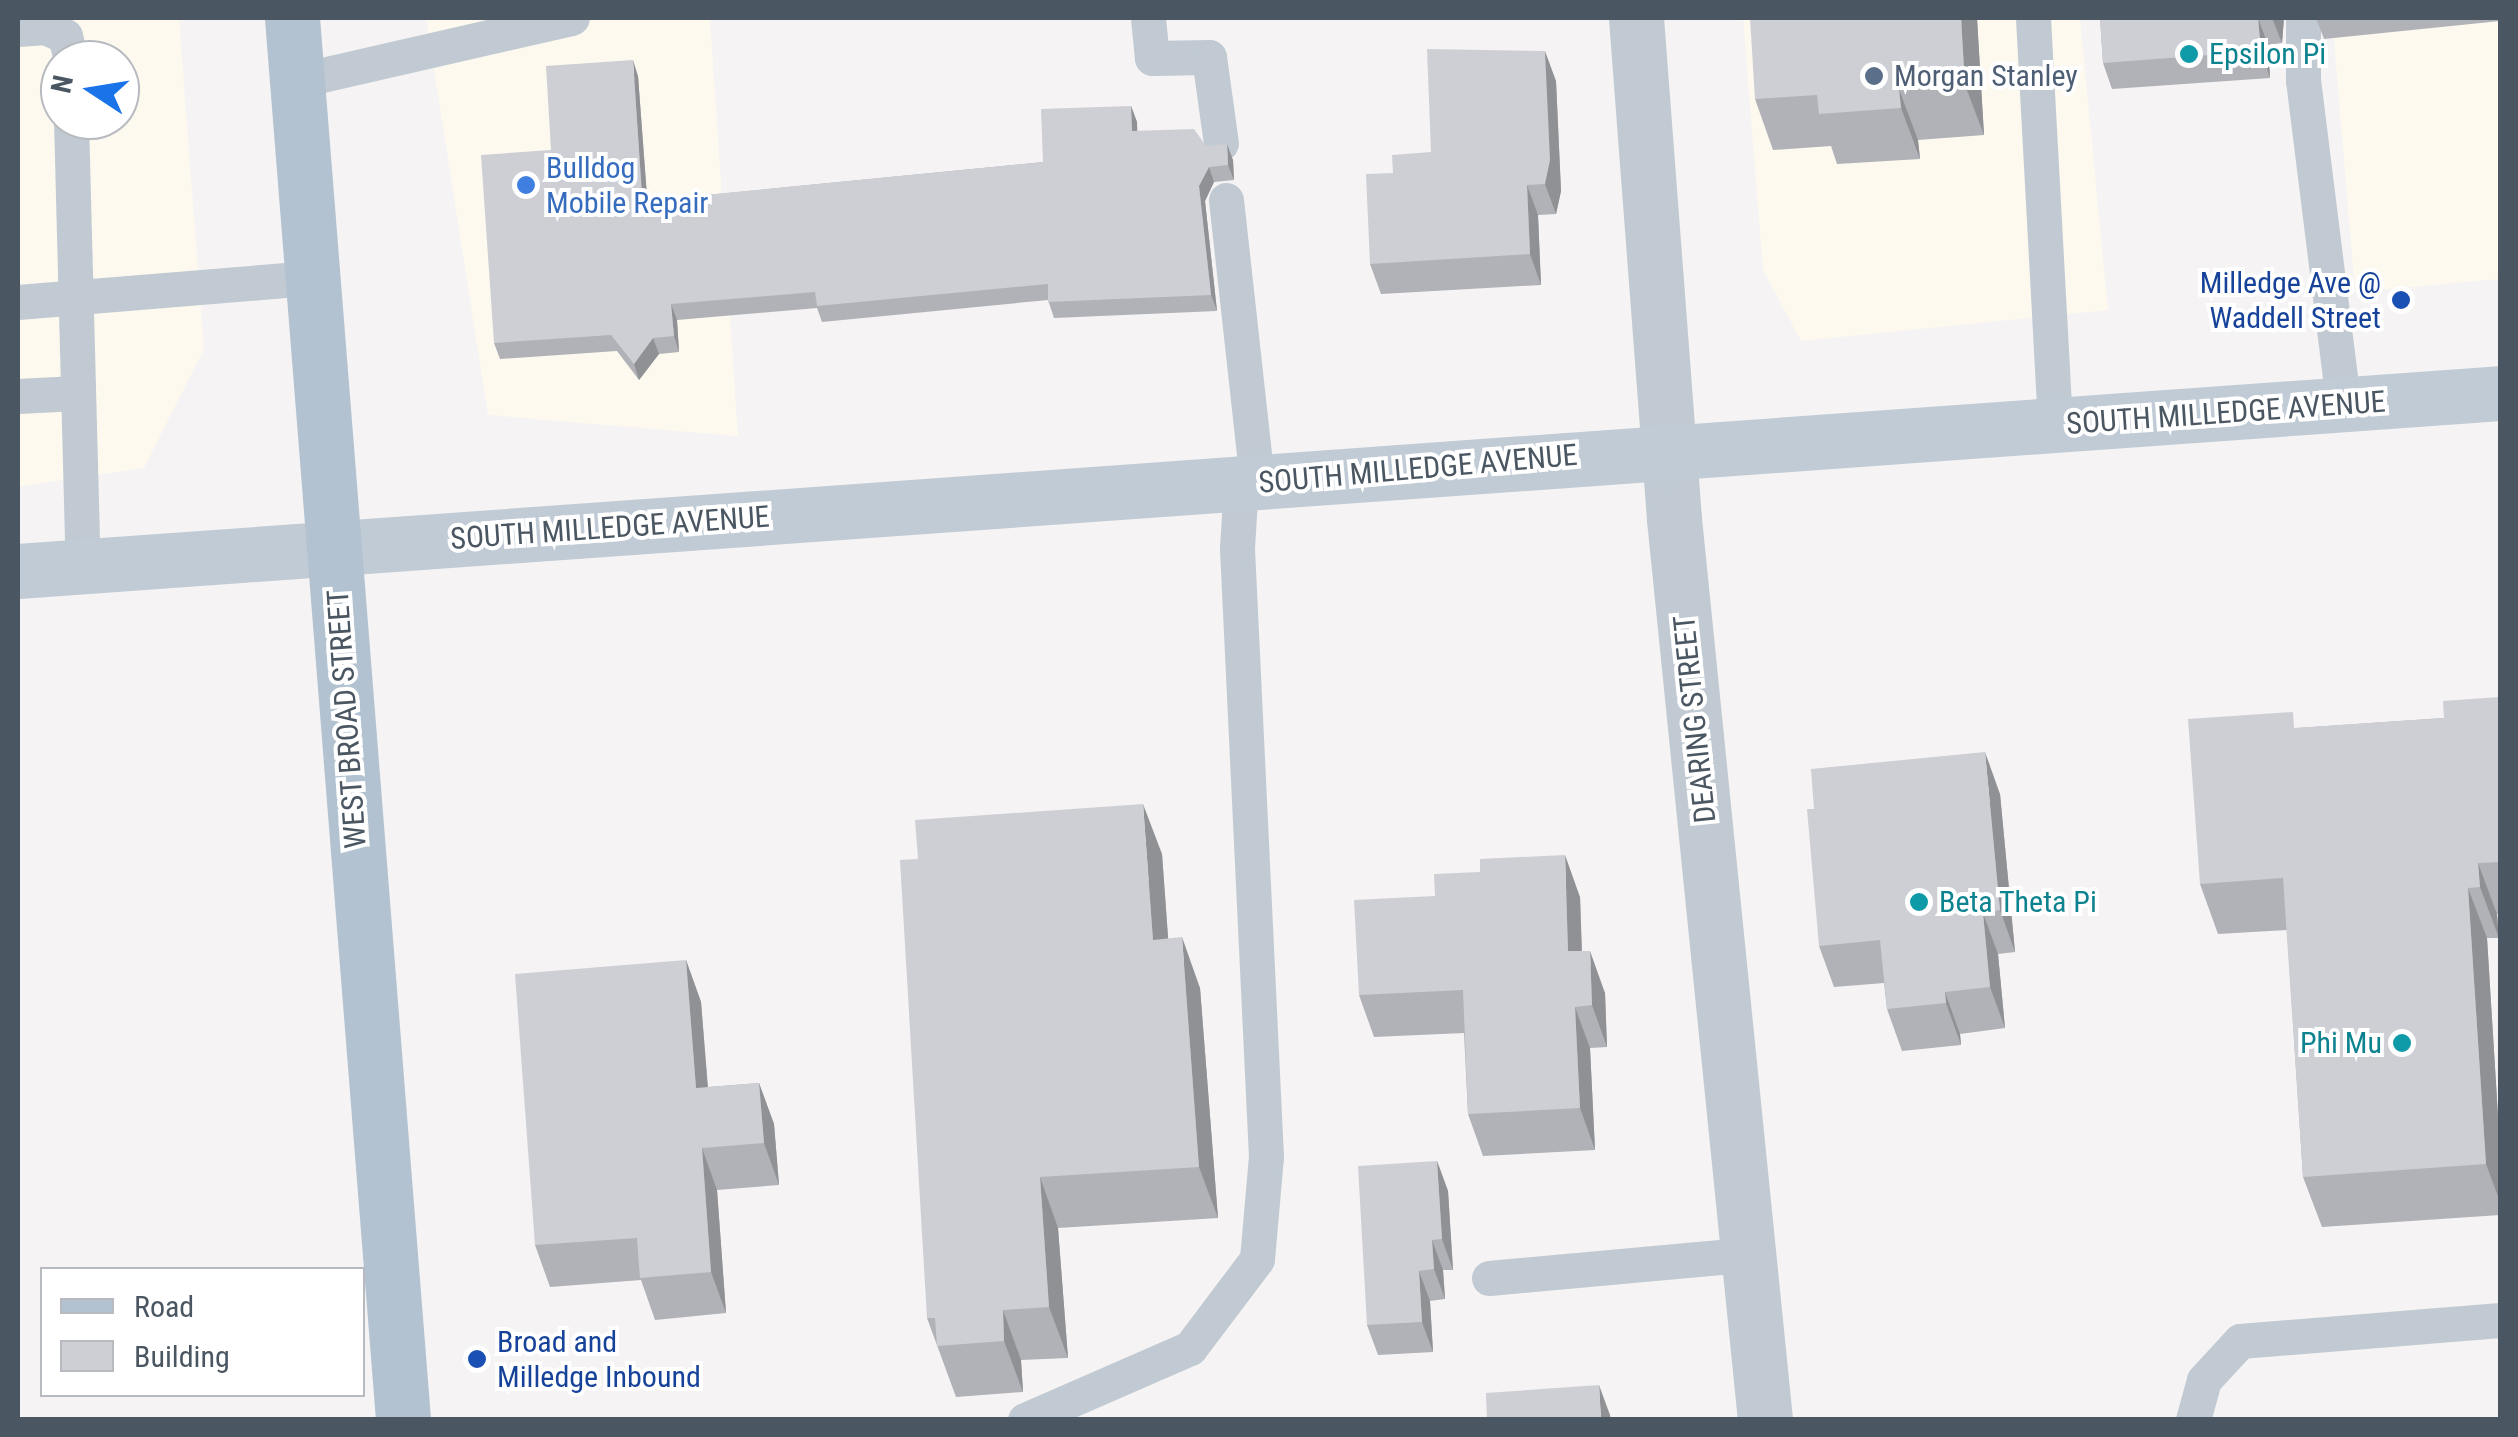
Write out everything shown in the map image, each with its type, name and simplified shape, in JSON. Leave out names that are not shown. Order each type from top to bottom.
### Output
[{"type":"main road","name":"WEST BROAD STREET","points":[[292,18],[403,1420]]},
{"type":"main road","name":"SOUTH MILLEDGE AVENUE","points":[[18,570],[1249,483],[1668,449],[2055,426],[2500,393]]},
{"type":"street","name":"DEARING STREET","points":[[1636,18],[1668,449],[1753,1254],[1765,1420]]},
{"type":"lane","points":[[296,81],[572,18]]},
{"type":"lane","points":[[1148,18],[1152,58],[1208,57],[1221,143]]},
{"type":"lane","points":[[2033,18],[2055,426]]},
{"type":"lane","points":[[2303,18],[2303,80],[2343,403]]},
{"type":"lane","points":[[18,29],[45,27],[66,36],[67,40]]},
{"type":"lane","points":[[71,140],[72,296],[83,565]]},
{"type":"lane","points":[[1025,1420],[1190,1348],[1257,1259],[1266,1157],[1237,548],[1249,483],[1226,200]]},
{"type":"lane","points":[[18,302],[311,278]]},
{"type":"lane","points":[[18,396],[76,392]]},
{"type":"lane","points":[[1489,1278],[1753,1254]]},
{"type":"lane","points":[[2193,1420],[2204,1380],[2240,1340],[2500,1320]]},
{"type":"shaded area","points":[[18,18],[179,18],[204,349],[144,468],[18,487]]},
{"type":"shaded area","points":[[426,18],[710,18],[738,436],[488,415]]},
{"type":"shaded area","points":[[1743,18],[2080,18],[2108,310],[1801,341],[1763,270]]},
{"type":"shaded area","points":[[2332,18],[2500,18],[2500,279],[2355,292]]},
{"type":"building","points":[[1750,18],[1961,18],[1965,85],[1899,89],[1901,108],[1819,114],[1817,95],[1755,99]]},
{"type":"building","points":[[2100,18],[2258,18],[2261,51],[2103,63]]},
{"type":"building","points":[[1427,49],[1545,51],[1550,160],[1545,184],[1527,185],[1530,254],[1370,264],[1366,174],[1393,173],[1392,155],[1431,152]]},
{"type":"building","points":[[633,60],[642,195],[664,194],[664,199],[1043,162],[1041,109],[1131,106],[1132,131],[1194,129],[1206,146],[1227,144],[1228,165],[1209,167],[1199,186],[1211,295],[1048,302],[1048,284],[817,306],[815,292],[671,304],[674,336],[653,338],[634,364],[611,335],[494,343],[481,155],[551,150],[546,66]]},
{"type":"building","name":"Phi Mu","points":[[2500,697],[2500,862],[2478,863],[2480,887],[2468,888],[2486,1164],[2303,1177],[2283,878],[2200,884],[2188,719],[2293,712],[2294,728],[2444,718],[2443,701]]},
{"type":"building","name":"Beta Theta Pi","points":[[1985,752],[2000,910],[1983,913],[1990,987],[1945,992],[1946,1003],[1887,1009],[1880,940],[1819,946],[1807,809],[1814,809],[1811,769]]},
{"type":"building","points":[[1143,804],[1153,940],[1182,937],[1199,1167],[1040,1177],[1049,1307],[1003,1310],[1004,1341],[937,1346],[935,1318],[927,1318],[900,860],[918,859],[915,820]]},
{"type":"building","points":[[1565,855],[1568,951],[1590,951],[1592,1005],[1575,1007],[1580,1108],[1468,1114],[1463,990],[1359,995],[1354,900],[1435,896],[1434,874],[1480,872],[1480,859]]},
{"type":"building","points":[[686,960],[696,1088],[759,1083],[764,1143],[702,1148],[711,1272],[640,1278],[637,1238],[535,1245],[515,974]]},
{"type":"building","points":[[1437,1161],[1442,1239],[1432,1240],[1434,1269],[1419,1271],[1422,1322],[1367,1325],[1358,1166]]},
{"type":"building","points":[[1599,1385],[1601,1420],[1487,1420],[1486,1393]]},
{"type":"place","name":"Epsilon Pi","points":[[2189,54]]},
{"type":"place","name":"Morgan Stanley","points":[[1874,76]]},
{"type":"place","name":"Bulldog Mobile Repair","points":[[526,185]]},
{"type":"place","name":"Milledge Ave @ Waddell Street","points":[[2401,300]]},
{"type":"place","name":"Beta Theta Pi","points":[[1919,902]]},
{"type":"place","name":"Phi Mu","points":[[2402,1043]]},
{"type":"place","name":"Broad and Milledge Inbound","points":[[477,1359]]}]
